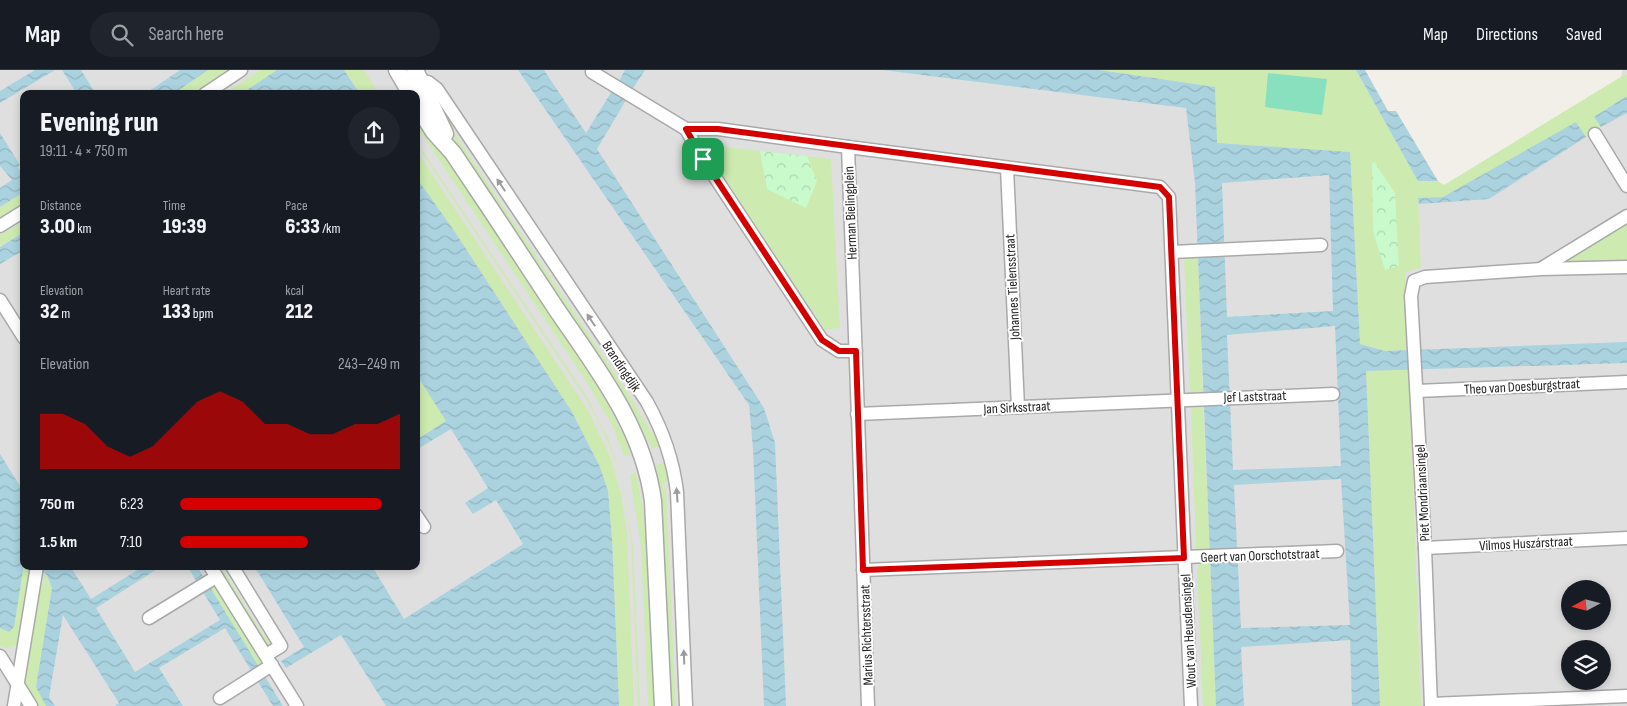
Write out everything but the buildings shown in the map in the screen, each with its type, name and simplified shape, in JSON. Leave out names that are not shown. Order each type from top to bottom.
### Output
[{"type":"street","points":[[211,90],[241,70]]},
{"type":"street","name":"Brandingdijk","points":[[397,70],[415,81],[432,84],[437,89],[647,402],[666,440],[673,463],[677,492],[686,706]]},
{"type":"street","points":[[592,72],[686,129],[703,159],[822,340],[839,351],[856,351]]},
{"type":"street","name":"Brandingdijk","points":[[420,91],[452,152],[617,400],[639,446],[648,473],[653,501],[663,706]]},
{"type":"street","name":"Brandingdijk","points":[[420,109],[434,132],[452,152]]},
{"type":"street","name":"Herman Bielingplein","points":[[686,129],[718,129],[848,147],[857,414]]},
{"type":"street","points":[[1595,134],[1627,186]]},
{"type":"street","points":[[848,147],[1007,168]]},
{"type":"street","name":"Wout van Heusdensingel","points":[[1007,168],[1160,187],[1169,197],[1191,706]]},
{"type":"street","name":"Johannes Tielensstraat","points":[[1007,168],[1018,407]]},
{"type":"street","points":[[0,226],[20,214]]},
{"type":"street","points":[[1541,269],[1627,216]]},
{"type":"street","points":[[1172,252],[1321,245]]},
{"type":"street","points":[[1541,269],[1627,268]]},
{"type":"street","name":"Piet Mondriaansingel","points":[[1431,705],[1425,548],[1411,296],[1414,281],[1425,276],[1541,269]]},
{"type":"street","points":[[0,300],[20,332]]},
{"type":"street","name":"Theo van Doesburgstraat","points":[[1417,391],[1627,382]]},
{"type":"street","name":"Jef Laststraat","points":[[1178,400],[1333,394]]},
{"type":"street","name":"Jan Sirksstraat","points":[[857,414],[1178,400]]},
{"type":"street","name":"Marius Richtersstraat","points":[[857,414],[868,706]]},
{"type":"street","points":[[420,520],[424,527]]},
{"type":"street","name":"Vilmos Huszárstraat","points":[[1425,548],[1627,538]]},
{"type":"street","name":"Geert van Oorschotstraat","points":[[863,570],[1337,551]]},
{"type":"street","points":[[14,706],[37,570]]},
{"type":"street","points":[[220,698],[252,678],[268,663],[281,646],[234,570]]},
{"type":"street","points":[[149,618],[196,589],[212,574],[268,663],[298,706]]},
{"type":"street","points":[[0,656],[31,706]]},
{"type":"street","points":[[1431,705],[1627,696]]},
{"type":"shaded area","points":[[0,70],[1359,70],[1439,193],[1621,83],[1622,70],[1627,70],[1627,706],[0,706]]},
{"type":"green space","points":[[208,70],[232,70],[203,90],[179,90]]},
{"type":"green space","points":[[260,70],[277,70],[247,90],[230,90]]},
{"type":"green space","points":[[344,70],[364,70],[376,90],[357,90]]},
{"type":"green space","points":[[1099,70],[1356,70],[1418,180],[1438,181],[1444,185],[1624,75],[1627,75],[1627,96],[1594,117],[1601,127],[1586,137],[1576,123],[1443,197],[1418,198],[1421,268],[1405,272],[1410,350],[1385,351],[1360,344],[1350,152],[1216,143],[1214,87]]},
{"type":"green space","points":[[1268,73],[1327,79],[1322,115],[1265,107]]},
{"type":"green space","points":[[434,91],[458,127],[453,131],[632,399],[652,434],[656,432],[661,445],[652,449],[633,410],[467,161],[450,133]]},
{"type":"green space","points":[[420,116],[606,400],[626,441],[631,456],[624,455],[612,425],[586,381],[420,131]]},
{"type":"green space","points":[[718,146],[831,159],[840,328],[825,330],[708,153]]},
{"type":"green space","points":[[420,147],[587,397],[608,438],[621,474],[601,426],[586,399],[422,153]]},
{"type":"green space","points":[[760,151],[807,156],[817,181],[806,208],[767,189]]},
{"type":"green space","points":[[420,156],[589,412],[611,459],[621,494],[627,533],[634,706],[619,706],[612,539],[608,491],[600,467],[572,412],[455,232],[420,183]]},
{"type":"green space","points":[[1374,162],[1395,193],[1399,266],[1385,270],[1373,231],[1372,164]]},
{"type":"green space","points":[[20,194],[20,208],[0,220],[0,207]]},
{"type":"green space","points":[[1627,222],[1627,261],[1569,262],[1568,259]]},
{"type":"green space","points":[[20,223],[20,234],[0,246],[0,235]]},
{"type":"green space","points":[[1188,256],[1198,256],[1203,394],[1195,395],[1190,390],[1184,261]]},
{"type":"green space","points":[[1409,369],[1421,706],[1380,706],[1366,371]]},
{"type":"green space","points":[[420,379],[447,421],[420,438]]},
{"type":"green space","points":[[1195,405],[1203,405],[1210,552],[1201,553],[1196,548],[1191,410]]},
{"type":"green space","points":[[665,462],[669,482],[662,483],[663,488],[666,488],[676,706],[670,706],[662,510],[656,465]]},
{"type":"green space","points":[[636,473],[646,524],[655,706],[648,706],[641,547],[630,475]]},
{"type":"green space","points":[[622,479],[633,545],[640,706],[638,706],[631,540]]},
{"type":"green space","points":[[1210,562],[1216,706],[1203,706],[1197,569],[1201,563]]},
{"type":"green space","points":[[23,570],[32,570],[19,641],[13,647],[6,648],[0,646],[0,628],[4,631],[14,627]]},
{"type":"green space","points":[[217,570],[223,570],[264,636],[268,634],[273,644],[267,648]]},
{"type":"green space","points":[[45,573],[52,588],[36,687],[46,706],[36,706],[24,684],[40,587],[42,587]]},
{"type":"green space","points":[[216,584],[265,664],[260,669],[209,586]]},
{"type":"water","points":[[35,70],[55,70],[0,103],[0,91]]},
{"type":"water","points":[[62,70],[81,70],[94,90],[74,90]]},
{"type":"water","points":[[180,70],[208,70],[179,90],[151,90]]},
{"type":"water","points":[[277,70],[344,70],[357,90],[247,90]]},
{"type":"water","points":[[518,70],[544,70],[586,133],[612,91],[626,100],[597,149],[764,408],[775,443],[786,706],[764,706],[753,449],[749,405]]},
{"type":"water","points":[[625,70],[645,70],[632,90],[619,81]]},
{"type":"water","points":[[883,70],[1099,70],[1215,87],[1217,143],[1350,152],[1360,344],[1385,351],[1627,342],[1627,363],[1366,371],[1380,706],[1352,706],[1350,640],[1241,647],[1244,706],[1216,706],[1195,183],[1186,108]],"holes":[[[1329,175],[1333,311],[1227,317],[1222,183]],[[1335,326],[1341,466],[1233,470],[1227,335]],[[1341,479],[1350,625],[1241,628],[1234,485]]]},
{"type":"water","points":[[1356,70],[1365,70],[1388,111],[1396,111],[1438,181],[1418,181]]},
{"type":"water","points":[[1627,96],[1627,113],[1601,127],[1594,117]]},
{"type":"water","points":[[1576,122],[1586,137],[1489,199],[1419,204],[1418,198],[1443,197]]},
{"type":"water","points":[[0,133],[20,165],[18,167],[20,170],[20,194],[0,207],[0,188],[12,180],[0,166]]},
{"type":"water","points":[[420,183],[455,232],[572,412],[600,467],[608,491],[612,539],[619,706],[386,706],[341,635],[286,668],[281,661],[304,647],[256,570],[374,570],[404,619],[523,544],[496,500],[473,514],[465,503],[488,488],[451,429],[420,448],[420,437],[446,421],[420,380]]},
{"type":"water","points":[[20,234],[20,252],[0,264],[0,247]]},
{"type":"water","points":[[0,454],[20,486],[20,570],[23,570],[14,627],[9,632],[0,628]]},
{"type":"water","points":[[41,570],[73,570],[91,599],[138,570],[156,570],[96,608],[135,672],[220,620],[189,570],[199,570],[283,706],[273,706],[225,628],[159,668],[183,706],[115,706],[119,703],[63,615],[49,697],[55,706],[46,706],[36,687],[52,588],[47,575]]},
{"type":"route","points":[[686,129],[718,129],[904,155],[1160,187],[1169,197],[1184,558],[863,570],[856,351],[839,351],[822,340],[703,159],[686,129]]}]
